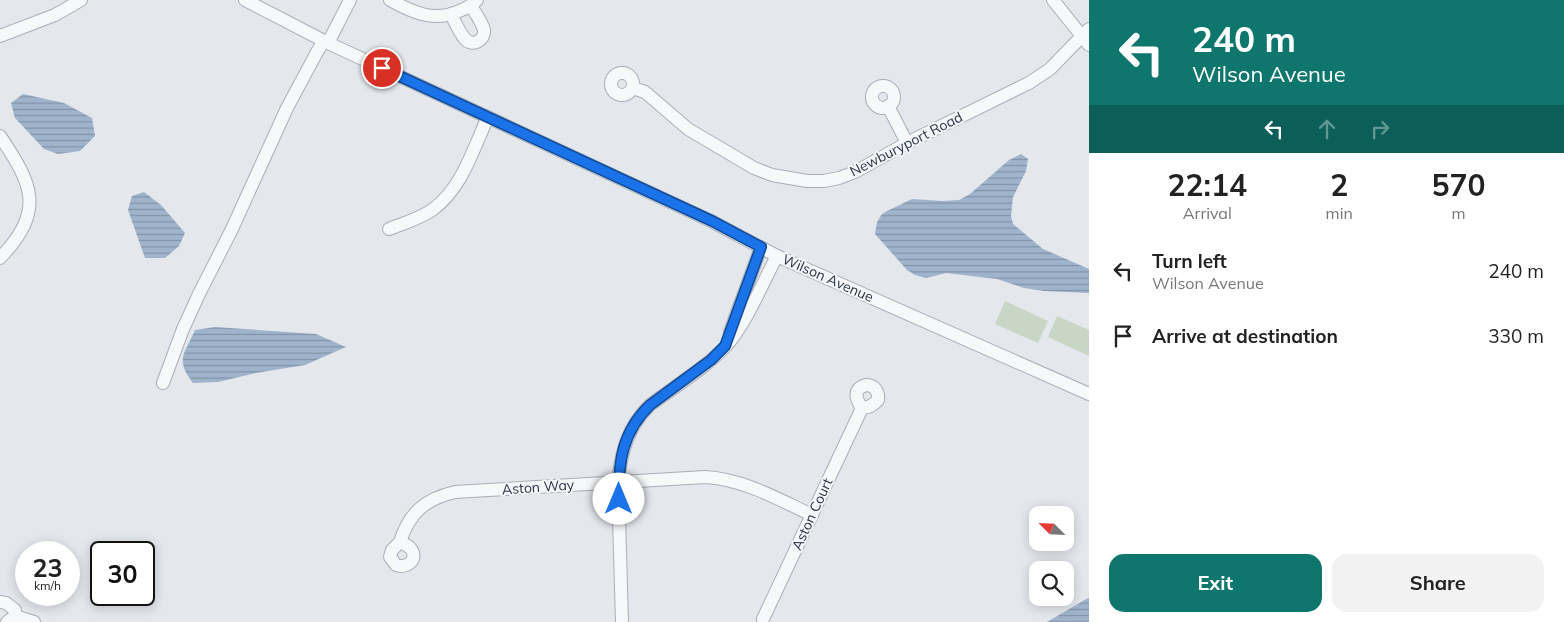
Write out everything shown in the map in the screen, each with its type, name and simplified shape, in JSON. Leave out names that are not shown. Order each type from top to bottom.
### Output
[{"type":"street","points":[[0,36],[55,15],[81,0]]},
{"type":"street","name":"Wilson Avenue","points":[[245,0],[326,42],[712,221],[777,256],[1089,394]]},
{"type":"street","points":[[162,383],[183,329],[232,230],[287,108],[316,52],[326,42],[350,0]]},
{"type":"street","points":[[390,0],[411,11],[425,15],[451,14],[474,3],[484,30],[482,38],[472,43],[466,40],[451,14]]},
{"type":"street","points":[[1053,0],[1087,37]]},
{"type":"street","name":"Newburyport Road","points":[[633,88],[644,92],[688,129],[754,168],[772,175],[807,181],[824,181],[855,172],[1038,77],[1087,37]]},
{"type":"street","points":[[888,106],[908,143]]},
{"type":"street","points":[[389,229],[416,219],[432,210],[445,199],[460,180],[488,116]]},
{"type":"street","points":[[0,136],[18,162],[26,178],[30,200],[20,232],[0,258]]},
{"type":"street","points":[[725,346],[761,247]]},
{"type":"street","points":[[622,622],[618,482],[620,460],[630,430],[650,405],[711,360],[725,346],[741,325],[777,256]]},
{"type":"street","name":"Aston Court","points":[[761,621],[862,408]]},
{"type":"street","name":"Aston Way","points":[[400,542],[410,518],[429,501],[454,492],[705,476],[744,484],[812,515]]},
{"type":"street","points":[[0,602],[6,603],[15,610],[11,619],[34,622]]},
{"type":"green space","points":[[1005,301],[1048,321],[1038,343],[995,324]]},
{"type":"green space","points":[[1057,316],[1089,330],[1089,356],[1048,337]]},
{"type":"water","points":[[23,94],[64,103],[92,118],[95,136],[80,151],[58,154],[44,149],[15,118],[11,103]]},
{"type":"water","points":[[1021,154],[1028,159],[1026,171],[1013,197],[1011,216],[1013,224],[1043,249],[1089,269],[1089,293],[1044,291],[1024,288],[997,279],[946,273],[926,278],[915,275],[907,270],[875,234],[877,222],[882,214],[887,211],[912,199],[959,200],[970,194],[1009,160]]},
{"type":"water","points":[[144,192],[161,205],[185,233],[179,246],[165,258],[145,258],[128,210],[132,196]]},
{"type":"water","points":[[215,327],[316,334],[346,347],[305,365],[256,373],[218,382],[193,383],[184,368],[183,357],[185,351],[195,330]]},
{"type":"water","points":[[1088,598],[1089,622],[1047,622]]},
{"type":"route","points":[[382,68],[611,173],[712,221],[761,247],[725,346],[711,360],[650,405],[630,430],[620,460],[619,499]]}]
